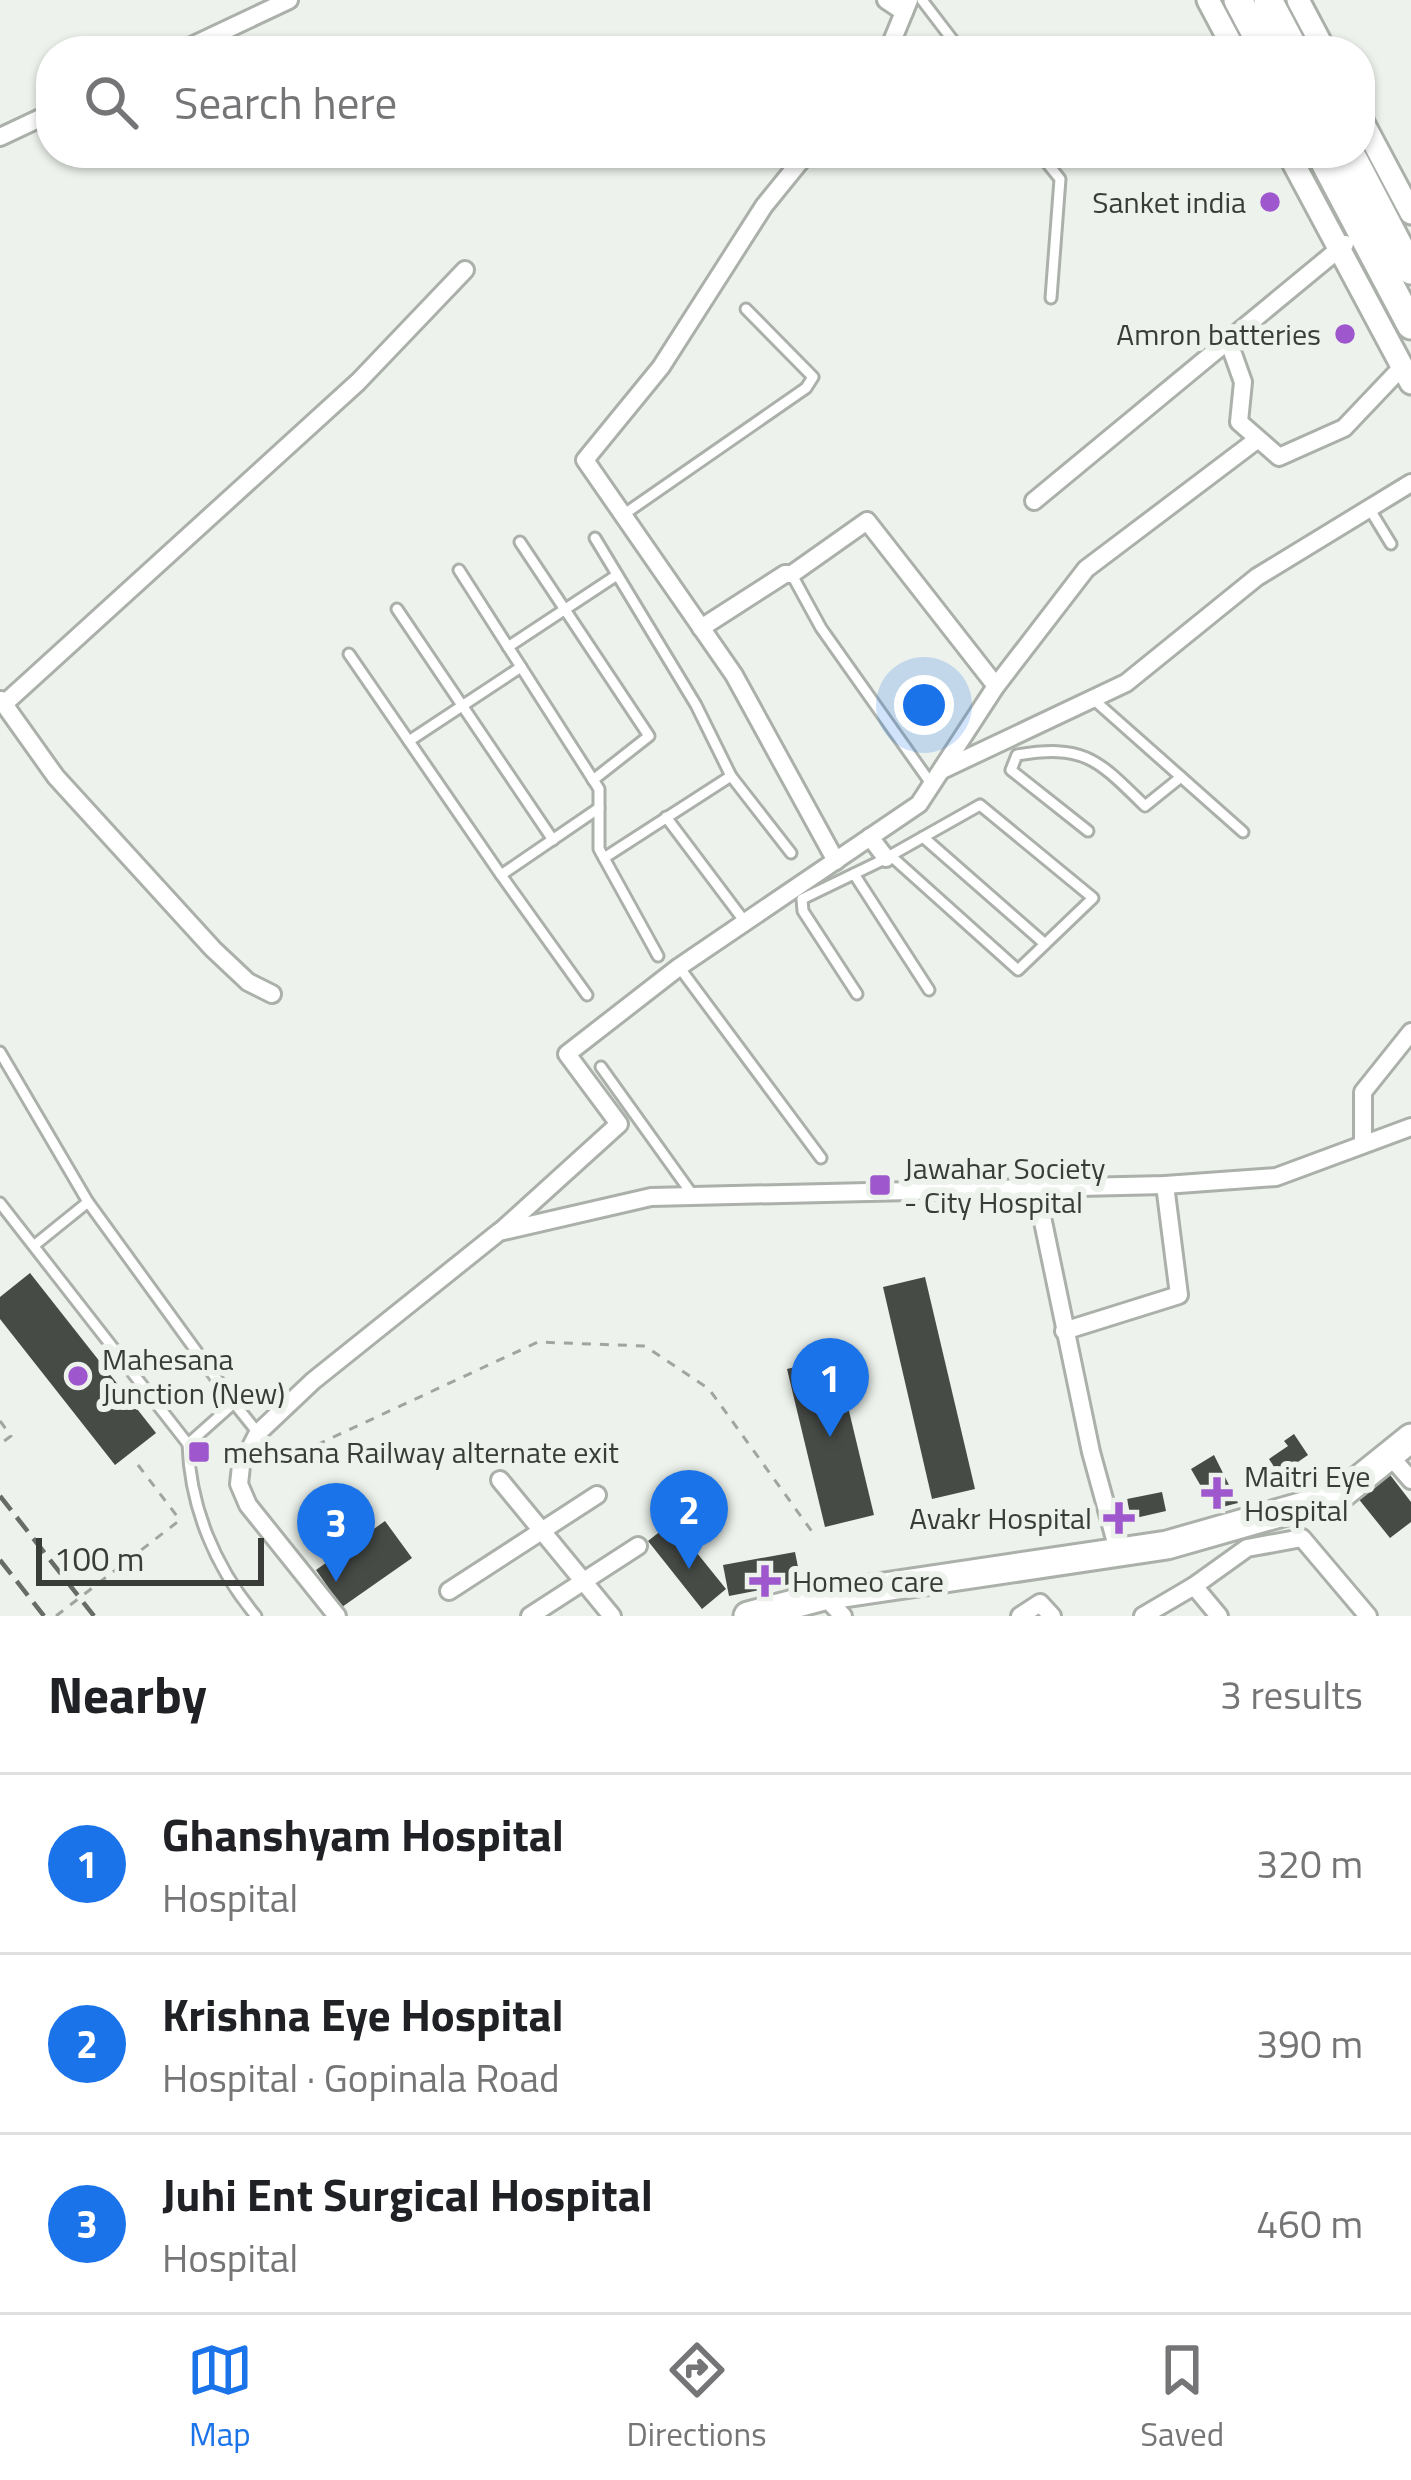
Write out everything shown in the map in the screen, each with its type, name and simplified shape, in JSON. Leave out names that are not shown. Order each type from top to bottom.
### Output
[{"type":"main road","points":[[1238,0],[1257,36]]},
{"type":"main road","points":[[1268,0],[1287,36]]},
{"type":"main road","points":[[1336,168],[1384,213],[1411,325]]},
{"type":"main road","points":[[1358,168],[1411,270]]},
{"type":"main road","points":[[748,1616],[833,1606],[1118,1550],[1167,1545],[1339,1496],[1400,1447]]},
{"type":"street","points":[[213,36],[289,0]]},
{"type":"street","points":[[886,0],[907,6],[894,36]]},
{"type":"street","points":[[1208,0],[1227,36]]},
{"type":"street","points":[[1298,0],[1317,36]]},
{"type":"street","points":[[0,137],[36,119]]},
{"type":"street","points":[[795,168],[764,206],[661,367],[585,460],[734,675],[836,861]]},
{"type":"street","points":[[1312,168],[1384,213]]},
{"type":"street","points":[[1228,340],[1243,382],[1239,422],[1279,457],[1344,428],[1407,375],[1384,213],[1373,168]]},
{"type":"street","points":[[1034,501],[1384,213]]},
{"type":"street","points":[[272,994],[248,982],[213,949],[56,777],[2,702],[358,382],[465,270]]},
{"type":"street","points":[[337,1616],[248,1505],[239,1484],[258,1433],[313,1381],[499,1232],[619,1124],[567,1054],[679,967],[919,804],[996,686],[1086,569],[1258,439]]},
{"type":"street","points":[[936,777],[1126,683],[1257,577],[1411,483]]},
{"type":"street","points":[[701,628],[792,574],[867,521],[996,686]]},
{"type":"street","points":[[870,837],[886,858]]},
{"type":"street","points":[[1363,1144],[1363,1092],[1411,1032]]},
{"type":"street","points":[[499,1232],[651,1197],[1165,1185],[1276,1177],[1411,1126]]},
{"type":"street","points":[[1064,1330],[1179,1295],[1165,1185]]},
{"type":"street","points":[[1036,1188],[1064,1330],[1118,1550]]},
{"type":"street","points":[[1400,1447],[1411,1480]]},
{"type":"street","points":[[500,1480],[612,1616]]},
{"type":"street","points":[[449,1591],[597,1495]]},
{"type":"street","points":[[1143,1616],[1247,1548],[1302,1538],[1368,1616]]},
{"type":"street","points":[[530,1616],[638,1546]]},
{"type":"street","points":[[1194,1586],[1219,1616]]},
{"type":"street","points":[[1020,1616],[1040,1603],[1052,1616]]},
{"type":"lane","points":[[922,0],[950,36]]},
{"type":"lane","points":[[1051,168],[1060,179],[1051,298]]},
{"type":"lane","points":[[623,515],[806,388],[813,377],[746,309]]},
{"type":"lane","points":[[1369,508],[1391,544]]},
{"type":"lane","points":[[595,538],[696,705],[730,776],[791,853]]},
{"type":"lane","points":[[520,542],[650,736],[593,780]]},
{"type":"lane","points":[[459,570],[599,789],[599,849],[658,956]]},
{"type":"lane","points":[[792,574],[821,628],[936,777]]},
{"type":"lane","points":[[508,647],[617,575]]},
{"type":"lane","points":[[398,609],[553,839]]},
{"type":"lane","points":[[349,654],[587,995]]},
{"type":"lane","points":[[409,741],[521,667]]},
{"type":"lane","points":[[1093,699],[1243,832]]},
{"type":"lane","points":[[1088,831],[1012,770],[1017,754],[1078,751],[1145,806],[1180,777]]},
{"type":"lane","points":[[604,858],[730,776]]},
{"type":"lane","points":[[857,994],[802,910],[802,899],[980,805],[1093,898],[1018,970],[891,856],[886,858]]},
{"type":"lane","points":[[501,875],[599,808]]},
{"type":"lane","points":[[666,818],[746,922]]},
{"type":"lane","points":[[922,837],[1045,944]]},
{"type":"lane","points":[[854,874],[929,990]]},
{"type":"lane","points":[[679,967],[820,1158]]},
{"type":"lane","points":[[0,1052],[88,1202],[258,1433]]},
{"type":"lane","points":[[602,1066],[693,1196]]},
{"type":"lane","points":[[36,1244],[88,1202]]},
{"type":"lane","points":[[0,1203],[188,1444],[190,1483],[209,1541],[233,1589],[256,1616]]},
{"type":"lane","points":[[188,1444],[234,1403]]},
{"type":"path","points":[[284,1460],[538,1342],[645,1346],[709,1389],[813,1533]]},
{"type":"path","points":[[0,1421],[11,1436],[0,1444]]},
{"type":"path","points":[[56,1616],[180,1520],[137,1465]]},
{"type":"building","name":"Mahesana Junction (New)","points":[[30,1273],[156,1433],[115,1465],[0,1319],[0,1297]]},
{"type":"building","points":[[925,1277],[975,1489],[932,1499],[883,1287]]},
{"type":"building","points":[[836,1357],[874,1515],[825,1527],[787,1369]]},
{"type":"building","points":[[1294,1434],[1308,1455],[1279,1475],[1269,1459],[1288,1446],[1284,1441]]},
{"type":"building","points":[[1214,1455],[1238,1503],[1214,1509],[1191,1469]]},
{"type":"building","points":[[1384,1467],[1411,1502],[1411,1522],[1390,1538],[1353,1492]]},
{"type":"building","points":[[1162,1492],[1166,1511],[1131,1519],[1127,1499]]},
{"type":"building","points":[[385,1521],[412,1558],[342,1607],[316,1570]]},
{"type":"building","points":[[672,1522],[726,1589],[702,1609],[648,1541]]},
{"type":"building","points":[[795,1552],[801,1582],[729,1596],[723,1565]]},
{"type":"railway","points":[[0,1496],[94,1616]]},
{"type":"railway","points":[[0,1560],[44,1616]]},
{"type":"place","name":"Sanket india","points":[[1270,202]]},
{"type":"place","name":"Amron batteries","points":[[1345,334]]},
{"type":"place","name":"Jawahar Society - City Hospital","points":[[880,1185]]},
{"type":"place","name":"Mahesana Junction (New)","points":[[78,1376]]},
{"type":"place","name":"Ghanshyam Hospital","points":[[830,1437]]},
{"type":"place","name":"mehsana Railway alternate exit","points":[[199,1452]]},
{"type":"place","name":"Maitri Eye Hospital","points":[[1217,1493]]},
{"type":"place","name":"Avakr Hospital","points":[[1119,1518]]},
{"type":"place","name":"Krishna Eye Hospital","points":[[689,1569]]},
{"type":"place","name":"Homeo care","points":[[765,1581]]},
{"type":"place","name":"Juhi Ent Surgical Hospital","points":[[336,1582]]}]
